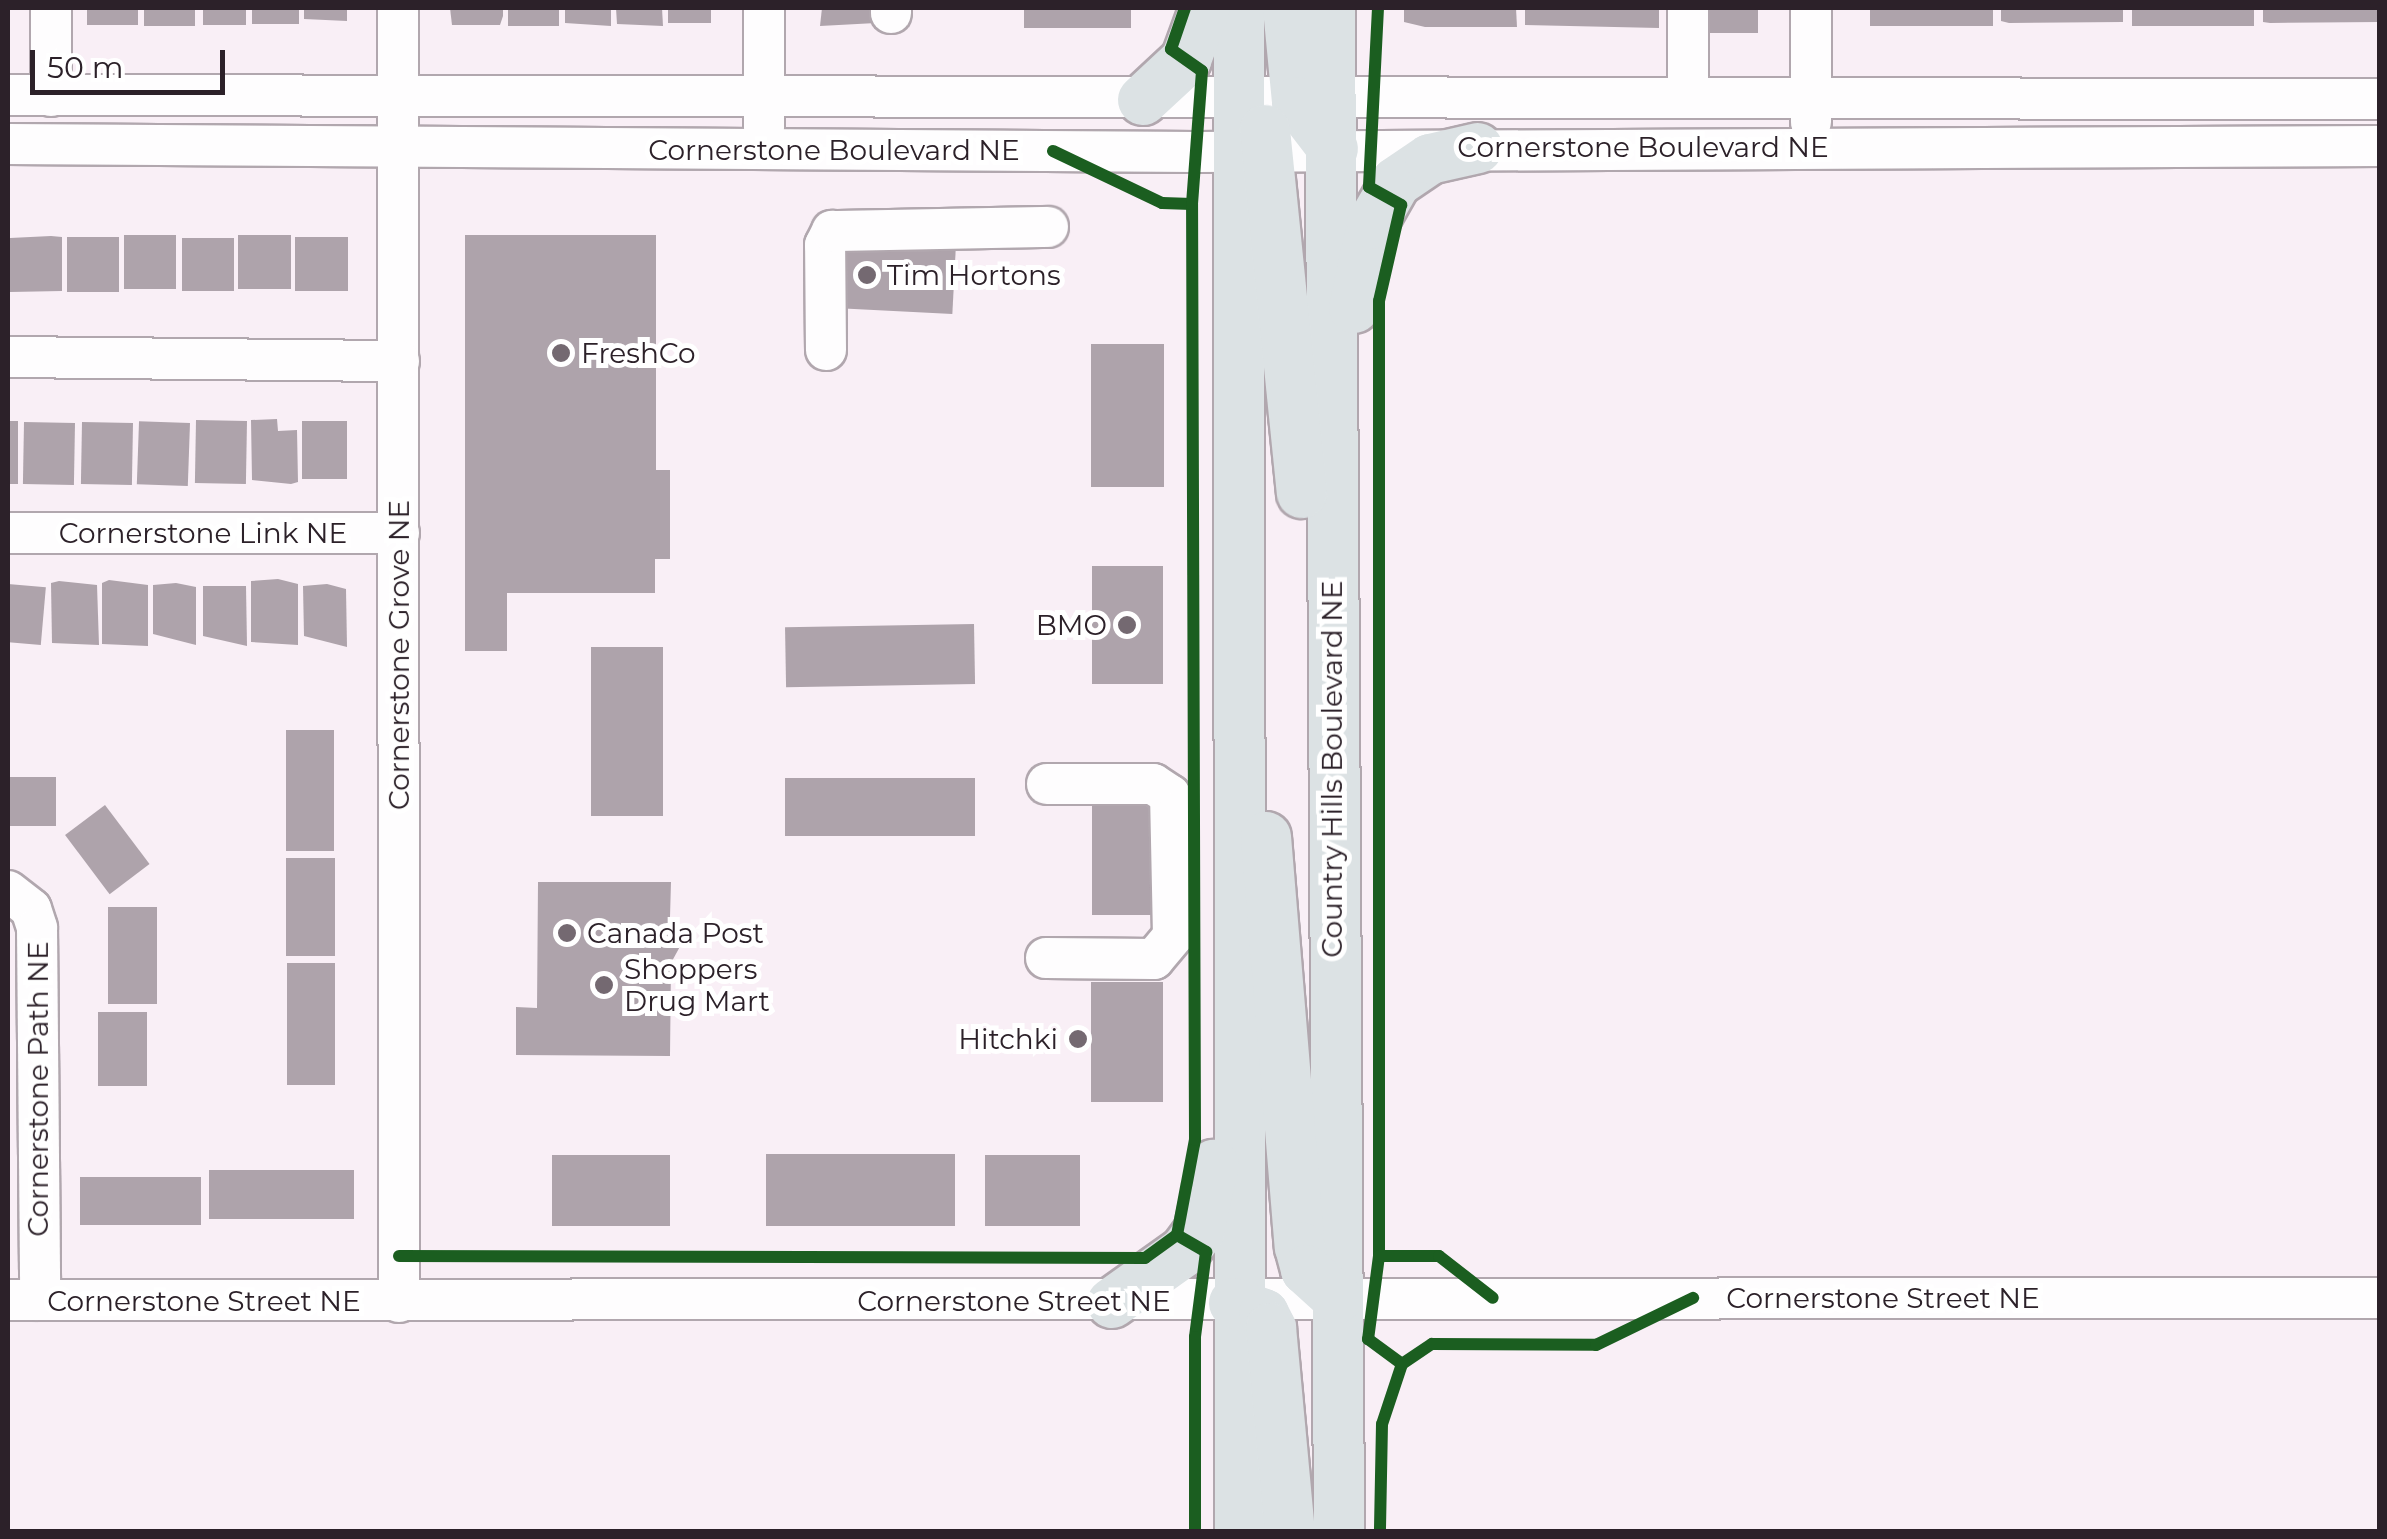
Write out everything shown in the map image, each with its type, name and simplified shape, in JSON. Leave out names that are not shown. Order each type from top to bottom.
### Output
[{"type":"main road","points":[[1143,100],[1186,60],[1205,8]]},
{"type":"main road","points":[[1239,8],[1239,101],[1259,115],[1254,151],[1237,604],[1234,1304],[1240,1532]]},
{"type":"main road","points":[[1288,8],[1320,118]]},
{"type":"main road","name":"Country Hills Boulevard NE","points":[[1330,8],[1320,118],[1330,436],[1339,1532]]},
{"type":"main road","points":[[1330,436],[1365,250],[1386,196],[1430,160],[1478,148]]},
{"type":"main road","points":[[1254,151],[1332,811]]},
{"type":"main road","points":[[1237,604],[1254,703],[1300,1247],[1306,1270],[1337,1298]]},
{"type":"main road","points":[[1112,1304],[1162,1272],[1199,1232],[1236,1012]]},
{"type":"main road","points":[[1234,1304],[1264,1314],[1271,1328],[1290,1532]]},
{"type":"street","points":[[51,8],[51,96]]},
{"type":"street","name":"Cornerstone Grove NE","points":[[398,8],[399,1302]]},
{"type":"street","points":[[764,8],[765,152]]},
{"type":"street","points":[[1688,8],[1688,98]]},
{"type":"street","points":[[1811,8],[1812,146]]},
{"type":"street","name":"Cornerstone Boulevard NE","points":[[8,96],[1239,101],[1478,148],[2380,146]]},
{"type":"street","name":"Cornerstone Boulevard NE","points":[[8,144],[765,152],[1254,151],[1320,118],[1688,98],[2380,99]]},
{"type":"street","points":[[826,350],[825,245],[832,231],[1048,227]]},
{"type":"street","points":[[8,356],[398,361]]},
{"type":"street","name":"Cornerstone Link NE","points":[[8,534],[398,534]]},
{"type":"street","points":[[1046,958],[1154,959],[1173,936],[1170,795],[1153,784],[1047,784]]},
{"type":"street","name":"Cornerstone Path NE","points":[[8,891],[31,910],[38,928],[24,1300]]},
{"type":"street","name":"Cornerstone Street NE","points":[[24,1300],[1234,1304],[1337,1298],[2380,1298]]},
{"type":"building","points":[[87,8],[138,8],[138,25],[87,25]]},
{"type":"building","points":[[144,8],[195,8],[195,26],[144,26]]},
{"type":"building","points":[[203,8],[246,8],[246,25],[203,25]]},
{"type":"building","points":[[252,8],[299,8],[299,24],[252,24]]},
{"type":"building","points":[[304,8],[347,8],[347,21],[304,19]]},
{"type":"building","points":[[450,8],[503,8],[503,16],[500,25],[452,25]]},
{"type":"building","points":[[508,8],[559,8],[559,26],[508,26]]},
{"type":"building","points":[[565,8],[611,8],[611,26],[565,23]]},
{"type":"building","points":[[616,8],[662,8],[663,26],[617,24]]},
{"type":"building","points":[[668,8],[711,8],[711,23],[668,23]]},
{"type":"building","points":[[822,8],[876,8],[876,23],[820,26]]},
{"type":"building","points":[[1024,8],[1131,8],[1131,28],[1024,28]]},
{"type":"building","points":[[1404,8],[1516,8],[1517,27],[1425,27],[1404,22]]},
{"type":"building","points":[[1525,8],[1659,8],[1659,28],[1525,25]]},
{"type":"building","points":[[1710,8],[1758,8],[1758,33],[1710,33]]},
{"type":"building","points":[[1870,8],[1993,8],[1993,26],[1870,26]]},
{"type":"building","points":[[2001,8],[2123,8],[2123,22],[2009,23],[2001,21]]},
{"type":"building","points":[[2132,8],[2254,8],[2254,26],[2132,26]]},
{"type":"building","points":[[2263,8],[2380,8],[2380,22],[2270,23],[2263,22]]},
{"type":"building","points":[[124,235],[176,235],[176,289],[124,289]]},
{"type":"building","points":[[238,235],[291,235],[291,289],[238,289]]},
{"type":"building","name":"FreshCo","points":[[465,235],[656,235],[656,470],[670,470],[670,559],[655,559],[655,593],[507,593],[507,651],[465,651]]},
{"type":"building","points":[[62,237],[62,291],[10,292],[10,238]]},
{"type":"building","points":[[67,237],[119,237],[119,292],[67,292]]},
{"type":"building","points":[[295,237],[348,237],[348,291],[295,291]]},
{"type":"building","points":[[182,238],[234,238],[234,291],[182,291]]},
{"type":"building","points":[[838,241],[956,247],[952,314],[834,308]]},
{"type":"building","points":[[1091,344],[1164,344],[1164,487],[1091,487]]},
{"type":"building","points":[[277,419],[278,431],[297,430],[298,482],[291,484],[252,480],[251,420]]},
{"type":"building","points":[[196,420],[247,421],[246,484],[195,483]]},
{"type":"building","points":[[8,421],[18,421],[18,484],[8,484]]},
{"type":"building","points":[[139,421],[190,423],[188,486],[137,484]]},
{"type":"building","points":[[302,421],[347,421],[347,479],[302,479]]},
{"type":"building","points":[[24,422],[75,423],[74,485],[23,484]]},
{"type":"building","points":[[82,422],[133,423],[132,485],[81,484]]},
{"type":"building","name":"BMO","points":[[1092,566],[1163,566],[1163,684],[1092,684]]},
{"type":"building","points":[[278,579],[298,584],[298,645],[251,642],[251,581]]},
{"type":"building","points":[[109,580],[148,585],[148,646],[102,644],[102,583]]},
{"type":"building","points":[[51,583],[97,585],[99,645],[52,643]]},
{"type":"building","points":[[176,583],[196,587],[196,645],[153,634],[153,585]]},
{"type":"building","points":[[8,584],[46,587],[41,645],[8,642]]},
{"type":"building","points":[[327,584],[346,589],[347,647],[304,636],[303,586]]},
{"type":"building","points":[[203,586],[246,586],[247,646],[203,636]]},
{"type":"building","points":[[974,624],[975,684],[786,687],[785,627]]},
{"type":"building","points":[[591,647],[663,647],[663,816],[591,816]]},
{"type":"building","points":[[286,730],[334,730],[334,851],[286,851]]},
{"type":"building","points":[[8,777],[56,777],[56,826],[8,826]]},
{"type":"building","points":[[785,778],[975,778],[975,836],[785,836]]},
{"type":"building","points":[[1092,796],[1158,796],[1158,915],[1092,915]]},
{"type":"building","points":[[105,805],[150,864],[110,894],[65,835]]},
{"type":"building","points":[[286,858],[335,858],[335,956],[286,956]]},
{"type":"building","name":"Shoppers Drug Mart","points":[[538,882],[671,882],[670,917],[683,941],[671,963],[670,1056],[516,1055],[516,1007],[537,1008]]},
{"type":"building","points":[[108,907],[157,907],[157,1004],[108,1004]]},
{"type":"building","points":[[287,963],[335,963],[335,1085],[287,1085]]},
{"type":"building","points":[[1091,982],[1163,982],[1163,1102],[1091,1102]]},
{"type":"building","points":[[98,1012],[147,1012],[147,1086],[98,1086]]},
{"type":"building","points":[[766,1154],[955,1154],[955,1226],[766,1226]]},
{"type":"building","points":[[552,1155],[670,1155],[670,1226],[552,1226]]},
{"type":"building","points":[[985,1155],[1080,1155],[1080,1226],[985,1226]]},
{"type":"building","points":[[209,1170],[354,1170],[354,1219],[209,1219]]},
{"type":"building","points":[[80,1177],[201,1177],[201,1225],[80,1225]]},
{"type":"cycle path","points":[[399,1256],[1145,1258],[1177,1235],[1195,1140],[1192,204],[1202,71],[1171,49],[1185,8]]},
{"type":"cycle path","points":[[1378,8],[1369,187],[1401,205],[1379,301],[1379,1256],[1368,1339],[1402,1364],[1382,1424],[1380,1532]]},
{"type":"cycle path","points":[[1053,151],[1162,203],[1192,204]]},
{"type":"cycle path","points":[[1177,1235],[1206,1252],[1195,1337],[1195,1532]]},
{"type":"cycle path","points":[[1379,1256],[1439,1256],[1493,1298]]},
{"type":"cycle path","points":[[1402,1364],[1432,1344],[1596,1345],[1693,1298]]},
{"type":"place","name":"Tim Hortons","points":[[867,275]]},
{"type":"place","name":"FreshCo","points":[[561,353]]},
{"type":"place","name":"BMO","points":[[1127,625]]},
{"type":"place","name":"Canada Post","points":[[567,933]]},
{"type":"place","name":"Shoppers Drug Mart","points":[[604,985]]},
{"type":"place","name":"Hitchki","points":[[1078,1039]]}]
